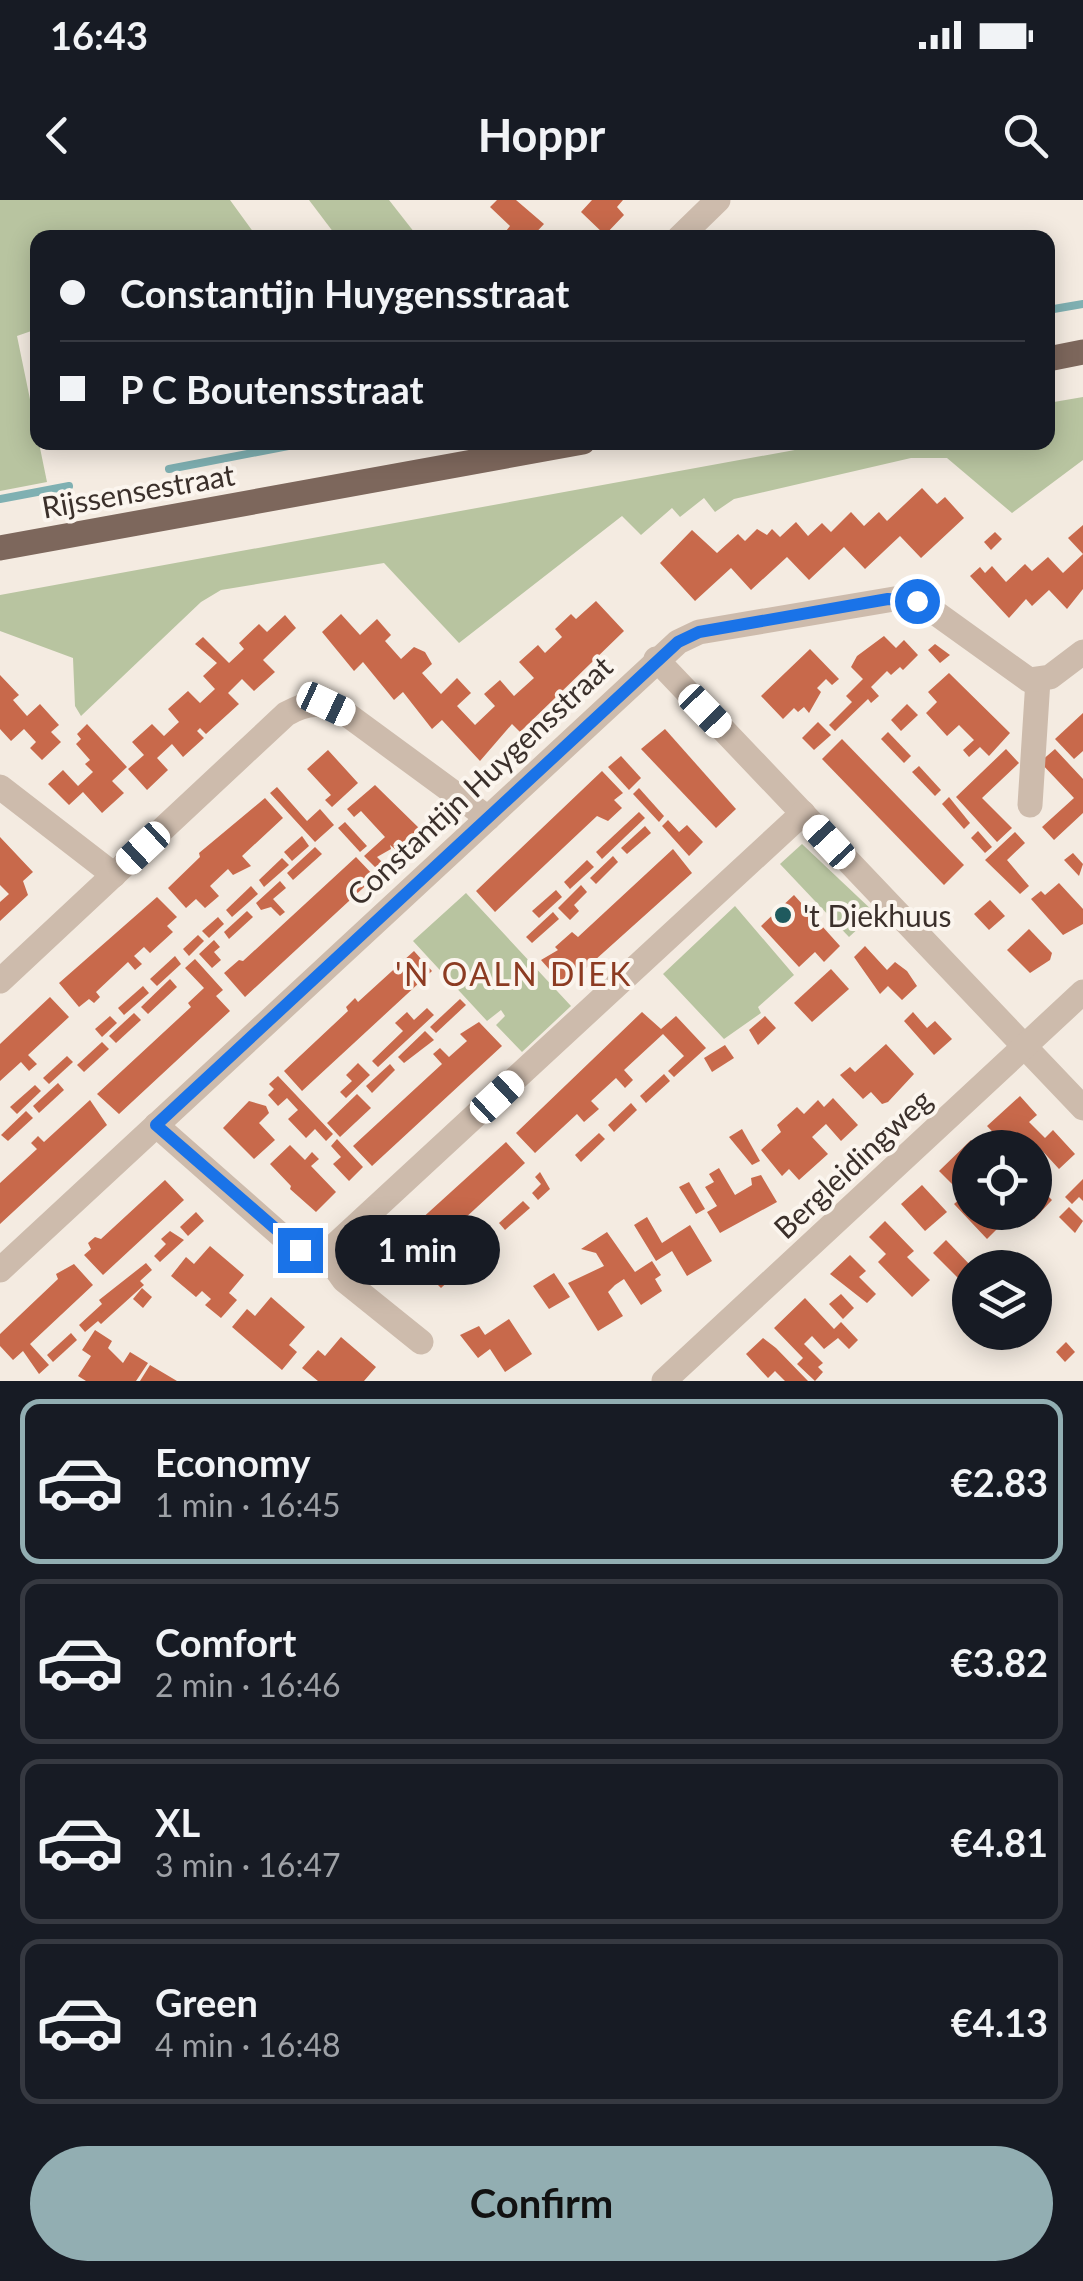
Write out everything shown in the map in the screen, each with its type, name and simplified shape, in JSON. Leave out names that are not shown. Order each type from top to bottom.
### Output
[{"type":"main road","points":[[1055,358],[1083,352]]},
{"type":"main road","name":"Rijssensestraat","points":[[0,548],[524,450]]},
{"type":"street","points":[[687,230],[718,200]]},
{"type":"street","name":"Constantijn Huygensstraat","points":[[0,1270],[656,660],[699,632],[900,598],[926,606],[1013,672],[1038,680]]},
{"type":"street","points":[[1030,806],[1038,680],[1060,672],[1083,652]]},
{"type":"street","points":[[656,660],[1083,1108]]},
{"type":"street","points":[[0,981],[286,714],[305,704],[326,704],[345,713],[488,818]]},
{"type":"street","points":[[0,787],[114,875]]},
{"type":"street","points":[[156,1125],[292,1245],[308,1253],[324,1252],[355,1229],[803,814]]},
{"type":"street","name":"Bergleidingweg","points":[[664,1381],[1083,992]]},
{"type":"street","points":[[324,1252],[344,1280],[420,1342]]},
{"type":"green space","points":[[0,200],[230,200],[252,230],[30,230],[30,331],[17,336],[30,399],[30,450],[40,450],[47,482],[0,491]]},
{"type":"green space","points":[[309,200],[389,200],[413,230],[332,230]]},
{"type":"green space","points":[[1083,397],[1083,460],[1012,513],[947,458],[911,458],[734,499],[715,512],[704,498],[680,517],[672,508],[641,535],[622,516],[459,643],[384,563],[221,590],[201,602],[81,716],[75,706],[73,658],[0,631],[0,595],[795,450],[1055,450],[1055,402]]},
{"type":"green space","points":[[802,844],[875,913],[849,937],[780,864]]},
{"type":"green space","points":[[466,893],[571,1006],[522,1052],[496,1025],[505,1016],[501,1010],[487,1021],[413,941]]},
{"type":"green space","points":[[735,906],[794,975],[758,1007],[761,1013],[724,1039],[663,974]]},
{"type":"building","points":[[497,200],[516,200],[544,224],[538,230],[507,230],[510,226],[490,207]]},
{"type":"building","points":[[592,200],[623,200],[617,207],[624,215],[610,230],[600,230],[581,212]]},
{"type":"building","points":[[922,488],[937,504],[945,497],[964,518],[921,558],[900,536],[865,569],[844,547],[809,580],[787,557],[751,590],[731,568],[695,601],[660,563],[692,530],[717,553],[738,534],[745,541],[757,529],[767,535],[772,529],[780,537],[796,522],[808,536],[822,523],[831,532],[851,512],[864,526],[879,512],[887,521]]},
{"type":"building","points":[[1083,525],[1083,554],[1068,538]]},
{"type":"building","points":[[995,532],[1002,539],[991,550],[984,542]]},
{"type":"building","points":[[1083,554],[1083,589],[1067,609],[1049,590],[1032,606],[1026,599],[1009,618],[970,576],[980,567],[985,573],[992,566],[1006,582],[1025,564],[1032,571],[1048,557],[1063,573]]},
{"type":"building","points":[[596,601],[624,631],[520,732],[512,724],[480,761],[442,720],[432,729],[403,692],[394,700],[363,662],[354,671],[322,632],[341,614],[360,635],[377,619],[391,635],[385,641],[401,659],[414,647],[425,652],[432,664],[422,673],[441,694],[457,678],[471,693],[457,706],[475,725],[495,706],[484,694],[500,680],[514,696],[534,678],[519,662],[538,645],[545,653],[562,637],[555,629],[571,614],[576,619]]},
{"type":"building","points":[[285,615],[296,628],[263,660],[275,672],[254,691],[242,679],[228,693],[239,704],[206,734],[200,728],[197,731],[204,738],[183,757],[172,744],[157,758],[168,770],[147,790],[128,769],[144,755],[132,742],[152,724],[164,736],[179,722],[168,709],[188,691],[200,703],[215,689],[203,676],[217,663],[195,644],[203,637],[229,663],[244,649],[239,643],[259,624],[267,632]]},
{"type":"building","points":[[884,636],[896,648],[904,640],[918,655],[903,670],[900,667],[891,675],[887,671],[871,687],[879,696],[871,703],[868,699],[835,731],[829,725],[852,702],[846,696],[863,679],[851,667],[857,656]]},
{"type":"building","points":[[935,644],[950,655],[940,663],[928,650]]},
{"type":"building","points":[[810,649],[839,679],[832,685],[826,679],[817,688],[821,692],[809,713],[804,707],[798,712],[794,708],[783,719],[761,696]]},
{"type":"building","points":[[949,673],[1010,733],[989,756],[980,747],[969,757],[963,750],[974,740],[959,725],[947,736],[926,713],[937,702],[928,692]]},
{"type":"building","points":[[0,675],[19,695],[13,700],[27,716],[40,704],[59,725],[51,732],[61,742],[42,760],[30,748],[36,742],[24,729],[11,741],[0,729]]},
{"type":"building","points":[[907,704],[918,715],[901,731],[891,720]]},
{"type":"building","points":[[1083,713],[1083,751],[1074,759],[1055,739]]},
{"type":"building","points":[[818,722],[831,735],[814,750],[802,738]]},
{"type":"building","points":[[87,724],[127,767],[112,781],[124,793],[102,813],[83,792],[69,805],[48,784],[63,770],[78,786],[93,772],[85,764],[90,760],[76,744],[81,739],[77,734]]},
{"type":"building","points":[[665,729],[736,809],[716,828],[641,749]]},
{"type":"building","points":[[888,732],[911,756],[904,763],[881,739]]},
{"type":"building","points":[[842,739],[964,865],[944,885],[822,759]]},
{"type":"building","points":[[1006,749],[1019,763],[982,798],[1012,828],[997,842],[956,797]]},
{"type":"building","points":[[1055,749],[1083,779],[1083,813],[1054,840],[1042,827],[1074,798],[1040,762]]},
{"type":"building","points":[[328,750],[358,783],[332,807],[325,800],[331,795],[307,769]]},
{"type":"building","points":[[621,756],[641,778],[629,790],[608,767]]},
{"type":"building","points":[[919,766],[941,790],[935,796],[912,772]]},
{"type":"building","points":[[602,771],[623,793],[614,800],[622,808],[608,821],[597,816],[495,912],[476,891]]},
{"type":"building","points":[[375,785],[421,830],[400,853],[390,845],[391,849],[377,857],[382,862],[376,868],[364,856],[385,837],[361,811],[354,817],[347,809]]},
{"type":"building","points":[[277,787],[307,821],[320,809],[334,825],[315,842],[270,793]]},
{"type":"building","points":[[639,788],[664,816],[659,822],[633,794]]},
{"type":"building","points":[[949,797],[970,823],[964,829],[942,804]]},
{"type":"building","points":[[265,798],[283,818],[242,856],[251,866],[233,875],[228,869],[210,886],[219,896],[205,908],[196,899],[186,908],[168,888],[200,857],[199,853]]},
{"type":"building","points":[[639,812],[645,818],[602,859],[596,852]]},
{"type":"building","points":[[668,820],[679,832],[687,825],[703,842],[689,856],[662,826]]},
{"type":"building","points":[[345,822],[367,846],[360,852],[338,828]]},
{"type":"building","points":[[645,826],[651,833],[627,854],[621,848]]},
{"type":"building","points":[[978,831],[992,847],[985,853],[971,838]]},
{"type":"building","points":[[1015,832],[1025,843],[1007,860],[1029,886],[1020,894],[985,860]]},
{"type":"building","points":[[302,836],[309,846],[292,861],[284,852]]},
{"type":"building","points":[[0,837],[33,872],[23,881],[28,895],[0,921],[0,902],[9,894],[0,885]]},
{"type":"building","points":[[315,847],[322,854],[293,880],[287,873]]},
{"type":"building","points":[[673,849],[692,873],[565,987],[541,960],[558,950],[555,947],[572,932],[578,937]]},
{"type":"building","points":[[1073,853],[1083,864],[1079,876],[1064,860]]},
{"type":"building","points":[[613,856],[618,862],[596,884],[590,878]]},
{"type":"building","points":[[356,857],[375,877],[245,997],[224,973],[243,961]]},
{"type":"building","points":[[282,858],[289,865],[264,887],[259,880]]},
{"type":"building","points":[[587,860],[594,867],[570,889],[564,882]]},
{"type":"building","points":[[280,881],[286,888],[273,899],[285,912],[280,916],[271,907],[261,910],[256,903]]},
{"type":"building","points":[[1059,883],[1083,909],[1083,924],[1063,935],[1031,899],[1041,891],[1045,895]]},
{"type":"building","points":[[581,885],[587,892],[574,905],[579,911],[570,920],[558,908]]},
{"type":"building","points":[[251,886],[258,894],[232,917],[226,910]]},
{"type":"building","points":[[556,890],[562,897],[539,918],[532,911]]},
{"type":"building","points":[[794,895],[840,946],[824,962],[815,952],[799,967],[761,926]]},
{"type":"building","points":[[157,897],[177,917],[167,926],[173,932],[150,953],[144,947],[134,956],[142,964],[135,970],[128,962],[96,992],[100,997],[94,1003],[89,999],[79,1007],[59,983]]},
{"type":"building","points":[[990,900],[1005,916],[989,930],[974,914]]},
{"type":"building","points":[[247,911],[253,917],[229,939],[224,932]]},
{"type":"building","points":[[553,912],[559,919],[532,943],[526,937]]},
{"type":"building","points":[[218,917],[224,924],[209,938],[202,931]]},
{"type":"building","points":[[1029,929],[1052,953],[1050,960],[1030,973],[1007,950]]},
{"type":"building","points":[[198,935],[204,941],[189,956],[183,949]]},
{"type":"building","points":[[214,940],[220,947],[214,952],[221,960],[212,968],[199,954]]},
{"type":"building","points":[[865,946],[887,970],[895,962],[907,971],[917,986],[902,1000],[888,986],[880,994],[854,957]]},
{"type":"building","points":[[414,951],[432,971],[302,1091],[284,1071],[348,1011],[346,1007],[355,998],[358,1002]]},
{"type":"building","points":[[175,956],[181,964],[157,986],[150,979]]},
{"type":"building","points":[[195,959],[223,990],[216,996],[230,1011],[119,1114],[97,1094],[191,1007],[188,1003],[204,988],[185,968]]},
{"type":"building","points":[[831,969],[849,989],[812,1022],[794,1003]]},
{"type":"building","points":[[170,979],[177,987],[148,1014],[141,1007]]},
{"type":"building","points":[[143,986],[149,993],[124,1015],[118,1008]]},
{"type":"building","points":[[50,997],[69,1017],[28,1055],[37,1064],[29,1071],[21,1062],[0,1081],[0,1044]]},
{"type":"building","points":[[460,999],[466,1005],[436,1033],[430,1027]]},
{"type":"building","points":[[427,1008],[434,1015],[378,1067],[372,1061],[403,1031],[395,1023],[407,1012],[414,1020]]},
{"type":"building","points":[[642,1012],[661,1029],[676,1016],[706,1048],[674,1077],[668,1071],[684,1056],[663,1034],[624,1070],[633,1080],[625,1088],[616,1078],[591,1101],[599,1109],[584,1122],[577,1114],[535,1153],[516,1133]]},
{"type":"building","points":[[913,1012],[927,1028],[935,1021],[952,1039],[934,1055],[904,1021]]},
{"type":"building","points":[[134,1013],[141,1020],[116,1043],[109,1036]]},
{"type":"building","points":[[110,1016],[117,1023],[102,1037],[95,1029]]},
{"type":"building","points":[[765,1016],[776,1028],[758,1045],[749,1030]]},
{"type":"building","points":[[479,1022],[502,1046],[372,1166],[353,1146],[442,1064],[433,1054],[440,1048],[449,1057],[467,1041],[460,1034]]},
{"type":"building","points":[[425,1031],[434,1040],[404,1063],[398,1057]]},
{"type":"building","points":[[102,1042],[109,1049],[84,1072],[77,1065]]},
{"type":"building","points":[[886,1044],[914,1074],[882,1104],[871,1092],[863,1099],[840,1075],[850,1067],[855,1072]]},
{"type":"building","points":[[725,1045],[734,1058],[712,1072],[704,1058]]},
{"type":"building","points":[[67,1056],[73,1062],[49,1084],[43,1078]]},
{"type":"building","points":[[358,1063],[370,1075],[346,1098],[340,1092],[352,1081],[346,1075]]},
{"type":"building","points":[[390,1064],[395,1070],[372,1093],[366,1086]]},
{"type":"building","points":[[664,1074],[670,1081],[646,1103],[640,1096]]},
{"type":"building","points":[[278,1076],[333,1134],[326,1141],[315,1129],[306,1138],[288,1119],[298,1110],[287,1098],[278,1106],[268,1095],[274,1089],[269,1084]]},
{"type":"building","points":[[58,1083],[64,1090],[39,1113],[33,1106]]},
{"type":"building","points":[[35,1085],[41,1091],[17,1114],[10,1107]]},
{"type":"building","points":[[357,1094],[371,1108],[340,1137],[327,1123]]},
{"type":"building","points":[[1020,1096],[1037,1115],[1029,1122],[1037,1130],[991,1130],[987,1126]]},
{"type":"building","points":[[833,1098],[858,1125],[841,1141],[826,1124],[812,1137],[828,1154],[799,1180],[789,1169],[782,1176],[761,1150],[781,1132],[777,1125],[797,1107],[804,1114],[818,1100],[824,1107]]},
{"type":"building","points":[[90,1100],[107,1125],[0,1224],[0,1183],[37,1149],[31,1143],[38,1136],[44,1142]]},
{"type":"building","points":[[249,1101],[266,1106],[269,1113],[259,1123],[275,1140],[254,1159],[223,1128]]},
{"type":"building","points":[[631,1103],[637,1110],[614,1132],[608,1125]]},
{"type":"building","points":[[26,1111],[33,1118],[8,1141],[1,1135]]},
{"type":"building","points":[[742,1129],[760,1161],[752,1165],[729,1137]]},
{"type":"building","points":[[1053,1130],[1075,1154],[1059,1169],[1052,1161]]},
{"type":"building","points":[[599,1133],[605,1139],[581,1162],[575,1155]]},
{"type":"building","points":[[337,1139],[363,1167],[349,1181],[333,1164],[341,1157],[331,1146]]},
{"type":"building","points":[[506,1142],[525,1163],[413,1266],[421,1275],[415,1281],[407,1273],[397,1282],[389,1273],[385,1276],[375,1261]]},
{"type":"building","points":[[290,1145],[305,1160],[312,1152],[319,1159],[311,1166],[336,1192],[316,1212],[270,1164]]},
{"type":"building","points":[[952,1158],[952,1184],[939,1171]]},
{"type":"building","points":[[719,1168],[735,1195],[752,1185],[751,1178],[761,1175],[777,1202],[720,1233],[707,1212],[717,1206],[705,1187],[714,1182],[709,1174]]},
{"type":"building","points":[[540,1172],[550,1189],[538,1200],[532,1193],[541,1184],[535,1177]]},
{"type":"building","points":[[1083,1179],[1083,1201],[1079,1197],[1072,1204],[1065,1197]]},
{"type":"building","points":[[165,1180],[184,1200],[103,1275],[84,1255],[91,1249],[88,1243],[95,1237],[101,1239]]},
{"type":"building","points":[[689,1182],[705,1209],[696,1214],[679,1187]]},
{"type":"building","points":[[922,1185],[947,1212],[925,1231],[901,1204]]},
{"type":"building","points":[[523,1201],[530,1208],[505,1230],[499,1223]]},
{"type":"building","points":[[1069,1207],[1083,1221],[1075,1233],[1059,1217]]},
{"type":"building","points":[[196,1212],[204,1221],[188,1236],[180,1227]]},
{"type":"building","points":[[647,1217],[662,1243],[690,1225],[712,1261],[687,1276],[672,1251],[656,1261],[634,1225]]},
{"type":"building","points":[[885,1221],[914,1251],[907,1257],[930,1280],[912,1297],[878,1262],[886,1254],[869,1237]]},
{"type":"building","points":[[491,1230],[497,1237],[473,1259],[467,1252]]},
{"type":"building","points":[[979,1230],[996,1230],[987,1239]]},
{"type":"building","points":[[170,1231],[184,1240],[160,1262],[154,1256],[166,1244],[161,1239]]},
{"type":"building","points":[[607,1232],[635,1272],[652,1261],[661,1275],[655,1279],[662,1291],[641,1305],[624,1279],[608,1292],[623,1316],[598,1331],[568,1283],[604,1266],[596,1253],[581,1249]]},
{"type":"building","points":[[946,1240],[956,1250],[952,1250],[952,1272],[933,1253]]},
{"type":"building","points":[[210,1246],[244,1275],[229,1293],[237,1300],[221,1318],[205,1305],[211,1299],[202,1291],[196,1297],[171,1276],[186,1257],[194,1264]]},
{"type":"building","points":[[850,1255],[866,1271],[859,1277],[876,1294],[867,1303],[830,1274]]},
{"type":"building","points":[[459,1259],[465,1266],[441,1288],[435,1282]]},
{"type":"building","points":[[146,1263],[152,1270],[140,1281],[144,1285],[101,1324],[98,1321],[85,1332],[79,1325],[102,1304],[99,1300]]},
{"type":"building","points":[[74,1264],[93,1285],[30,1344],[49,1365],[39,1374],[23,1351],[13,1360],[0,1346],[0,1334],[58,1279],[56,1274]]},
{"type":"building","points":[[554,1273],[570,1297],[549,1309],[533,1286]]},
{"type":"building","points":[[142,1288],[152,1297],[143,1308],[133,1299]]},
{"type":"building","points":[[841,1294],[854,1308],[843,1319],[829,1304]]},
{"type":"building","points":[[271,1297],[305,1327],[289,1345],[297,1352],[282,1370],[232,1327],[247,1309],[255,1316]]},
{"type":"building","points":[[805,1298],[834,1329],[841,1322],[858,1340],[849,1349],[838,1338],[824,1349],[812,1336],[804,1344],[823,1363],[818,1367],[823,1372],[815,1381],[797,1364],[803,1358],[774,1328]]},
{"type":"building","points":[[509,1319],[532,1354],[505,1372],[490,1349],[478,1358],[460,1335],[479,1326],[485,1335]]},
{"type":"building","points":[[95,1330],[112,1341],[108,1348],[123,1363],[130,1352],[148,1363],[136,1381],[86,1381],[78,1376],[91,1356],[82,1350]]},
{"type":"building","points":[[71,1333],[77,1340],[53,1362],[47,1355]]},
{"type":"building","points":[[341,1337],[376,1367],[364,1381],[318,1381],[302,1368],[318,1350],[325,1356]]},
{"type":"building","points":[[763,1338],[808,1381],[785,1381],[775,1371],[768,1378],[746,1354]]},
{"type":"building","points":[[1066,1342],[1075,1352],[1065,1362],[1056,1352]]},
{"type":"building","points":[[150,1365],[177,1381],[140,1381]]},
{"type":"waterway","points":[[1055,309],[1083,304]]},
{"type":"waterway","points":[[169,469],[268,450]]},
{"type":"waterway","points":[[0,499],[69,486]]},
{"type":"place","name":"'t Diekhuus","points":[[783,915]]},
{"type":"district","name":"'N OALN DIEK","points":[[514,973]]},
{"type":"route","points":[[300,1250],[156,1125],[678,642],[699,632],[888,599],[917,601]]}]
